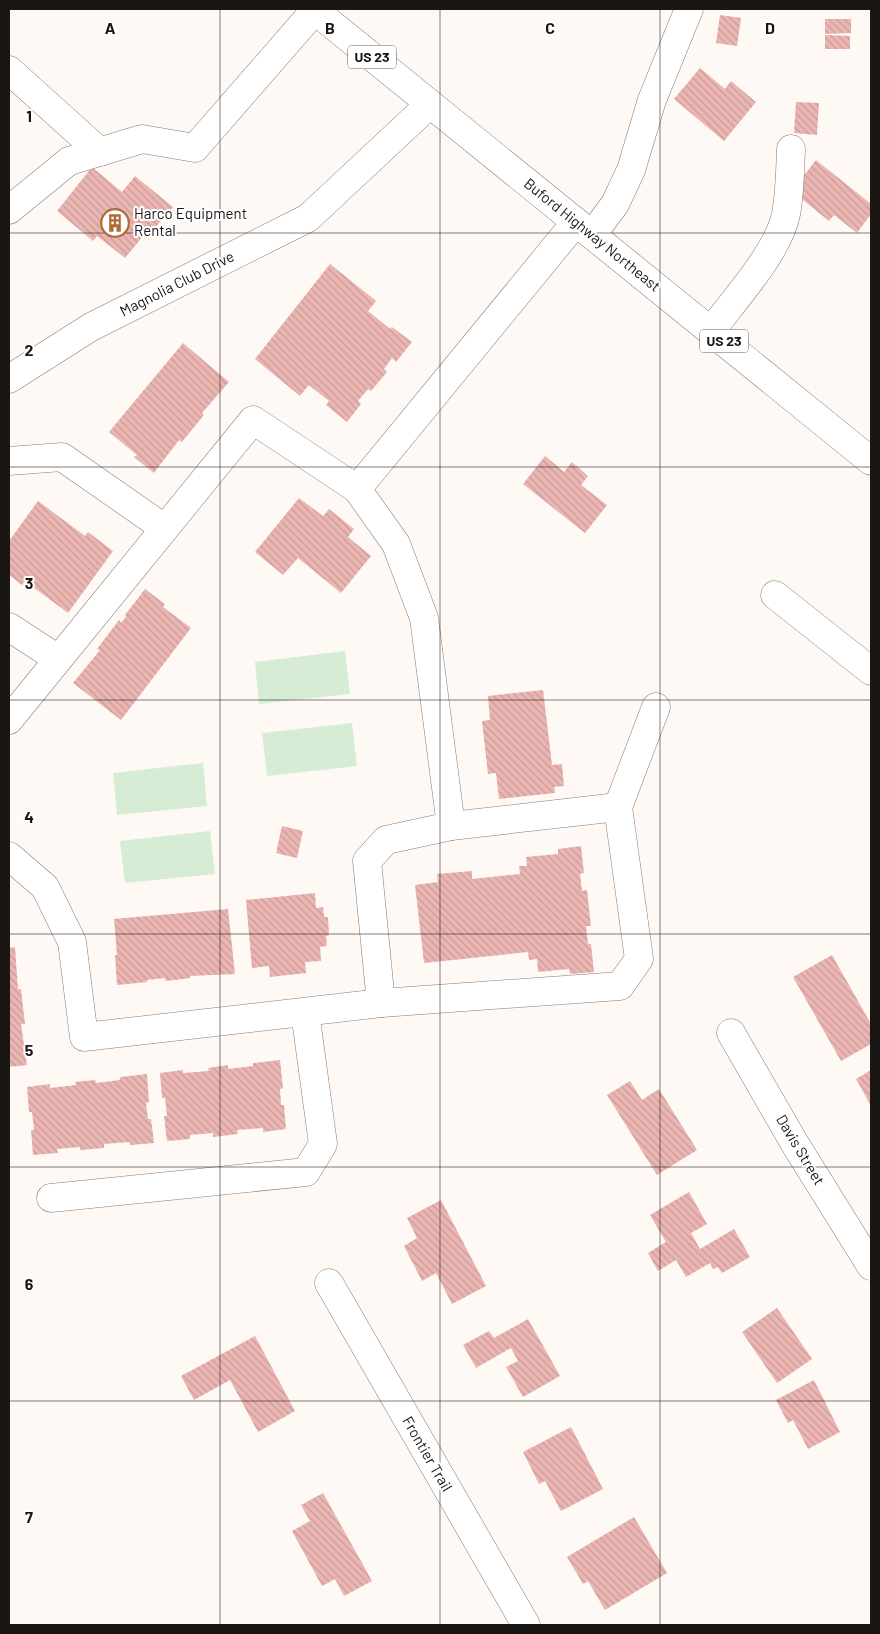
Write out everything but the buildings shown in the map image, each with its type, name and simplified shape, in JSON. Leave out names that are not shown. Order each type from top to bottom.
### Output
[{"type":"street","points":[[9,210],[69,161],[142,139],[195,148],[315,9]]},
{"type":"street","name":"Buford Highway Northeast","points":[[315,9],[871,461]]},
{"type":"street","points":[[357,489],[584,228],[615,204],[631,170],[652,100],[689,9]]},
{"type":"street","points":[[9,70],[100,152]]},
{"type":"street","name":"Magnolia Club Drive","points":[[9,379],[92,327],[308,218],[430,104]]},
{"type":"street","points":[[711,331],[766,258],[780,233],[787,208],[791,149]]},
{"type":"street","points":[[9,720],[252,420],[357,489],[396,544],[424,618],[451,826]]},
{"type":"street","points":[[9,461],[62,457],[164,528]]},
{"type":"street","points":[[775,595],[871,671]]},
{"type":"street","points":[[9,627],[58,659]]},
{"type":"street","points":[[9,856],[46,887],[72,942],[84,1037],[380,1003],[620,986],[639,959],[618,807],[656,707]]},
{"type":"street","points":[[380,1003],[367,861],[386,840],[451,826],[618,807]]},
{"type":"street","points":[[51,1198],[306,1172],[323,1144],[305,1012]]},
{"type":"street","name":"Davis Street","points":[[731,1032],[795,1144],[871,1266]]},
{"type":"street","name":"Frontier Trail","points":[[329,1283],[526,1625]]},
{"type":"green space","points":[[345,651],[350,694],[259,704],[255,662]]},
{"type":"green space","points":[[352,723],[357,766],[267,776],[262,733]]},
{"type":"green space","points":[[203,763],[207,806],[117,815],[113,773]]},
{"type":"green space","points":[[210,831],[215,874],[125,883],[120,841]]},
{"type":"place","name":"Harco Equipment Rental","points":[[115,223]]}]
